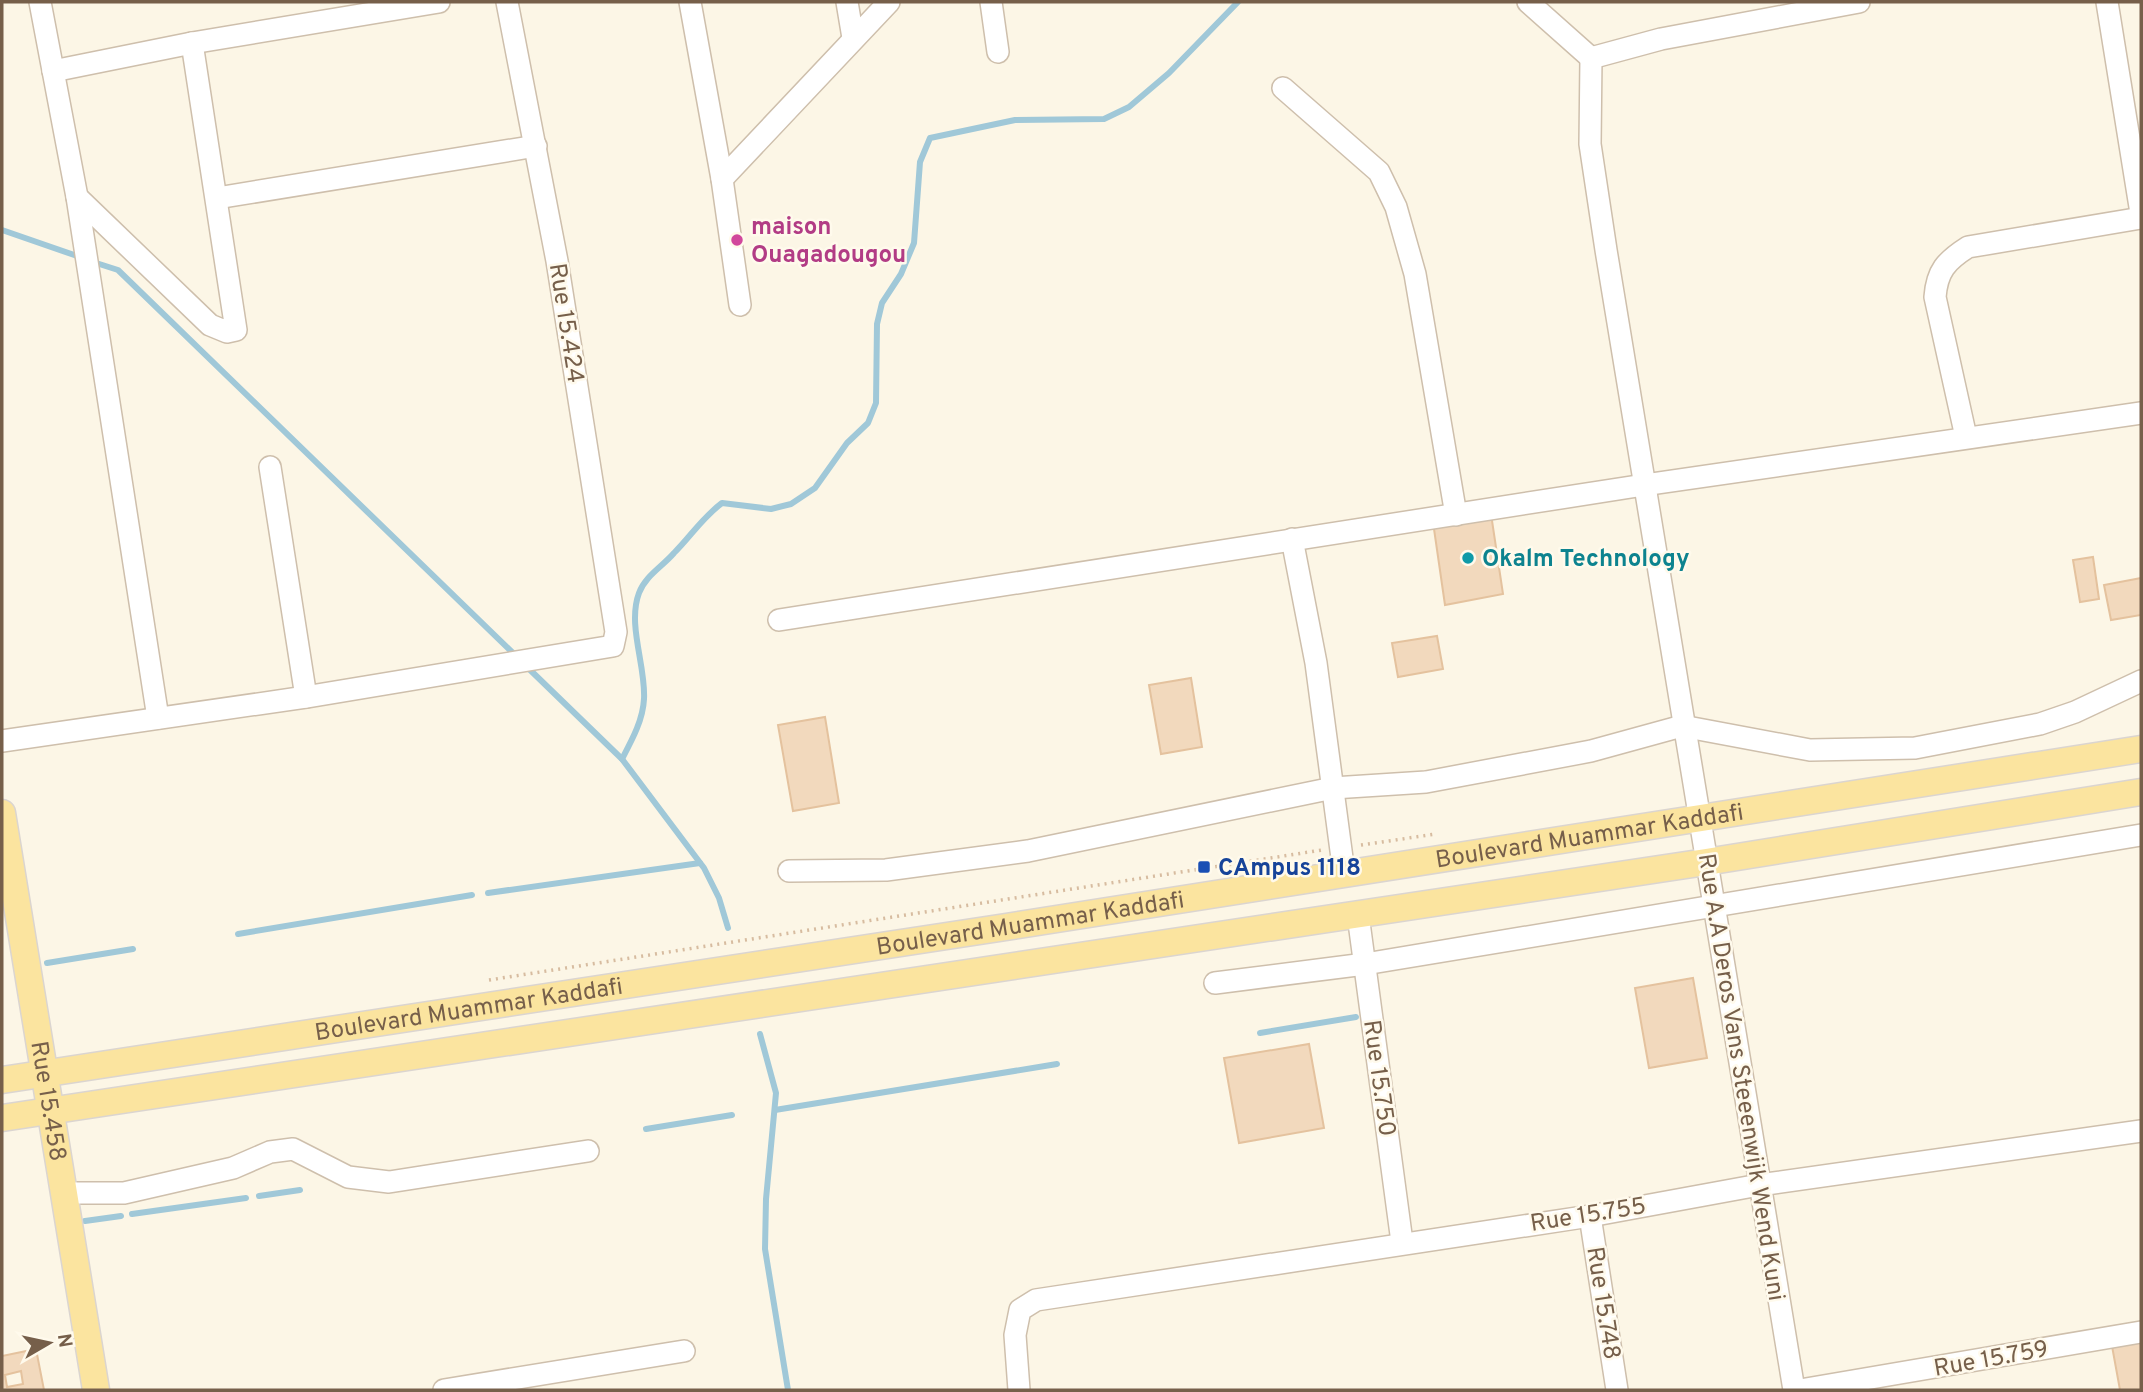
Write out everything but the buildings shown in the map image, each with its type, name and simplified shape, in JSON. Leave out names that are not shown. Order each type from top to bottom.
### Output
[{"type":"main road","name":"Boulevard Muammar Kaddafi","points":[[2,1080],[1006,928],[2141,749]]},
{"type":"main road","name":"Boulevard Muammar Kaddafi","points":[[2,1118],[979,969],[1706,862],[2141,792]]},
{"type":"main road","name":"Rue 15.458","points":[[2,813],[47,1072],[96,1390]]},
{"type":"street","points":[[40,2],[77,197],[158,718]]},
{"type":"street","points":[[53,71],[192,43],[439,2]]},
{"type":"street","name":"Rue 15.424","points":[[306,697],[613,646],[616,632],[596,497],[536,146],[508,2]]},
{"type":"street","points":[[690,2],[722,179],[740,305]]},
{"type":"street","points":[[847,2],[853,38]]},
{"type":"street","points":[[722,179],[889,2]]},
{"type":"street","points":[[991,2],[998,52]]},
{"type":"street","points":[[1528,2],[1591,58],[1749,11],[1859,2]]},
{"type":"street","points":[[1966,437],[1935,297],[1937,277],[1948,260],[1968,247],[2141,216],[2107,2]]},
{"type":"street","points":[[77,197],[210,325],[231,332],[237,327],[192,43]]},
{"type":"street","name":"Rue A.A Deros Vans Steeenwijk Wend Kuni","points":[[1591,58],[1590,144],[1682,726],[1794,1390]]},
{"type":"street","points":[[1283,88],[1379,172],[1396,207],[1415,274],[1457,515]]},
{"type":"street","points":[[217,198],[536,146]]},
{"type":"street","points":[[779,620],[1644,485],[2141,413]]},
{"type":"street","points":[[2,741],[306,697],[270,467]]},
{"type":"street","points":[[1292,539],[1316,663],[1344,873]]},
{"type":"street","points":[[789,872],[886,870],[1028,851],[1333,788],[1426,782],[1591,751],[1682,726],[1810,750],[1915,748],[2040,724],[2075,712],[2141,681]]},
{"type":"street","points":[[1215,983],[1364,964],[2141,835]]},
{"type":"street","name":"Rue 15.750","points":[[1358,915],[1402,1242]]},
{"type":"street","name":"Rue 15.755","points":[[1019,1390],[1014,1335],[1020,1310],[1036,1300],[1402,1242],[1590,1216],[1759,1185],[2141,1131]]},
{"type":"street","points":[[65,1193],[124,1193],[233,1168],[270,1152],[293,1149],[348,1177],[388,1182],[431,1178],[588,1151]]},
{"type":"street","name":"Rue 15.748","points":[[1590,1216],[1617,1390]]},
{"type":"street","name":"Rue 15.759","points":[[1800,1390],[2141,1332]]},
{"type":"street","points":[[444,1390],[563,1380],[684,1351]]},
{"type":"waterway","points":[[622,759],[642,715],[644,686],[635,618],[639,593],[645,581],[722,503],[771,509],[791,504],[815,488],[847,443],[868,423],[876,403],[877,324],[882,303],[901,274],[914,243],[920,162],[930,138],[1015,120],[1104,119],[1129,107],[1169,73],[1238,2]]},
{"type":"waterway","points":[[2,230],[83,258]]},
{"type":"waterway","points":[[93,262],[118,270],[516,656]]},
{"type":"waterway","points":[[526,666],[622,759],[704,868],[719,898],[728,928]]},
{"type":"waterway","points":[[488,893],[700,863]]},
{"type":"waterway","points":[[238,934],[472,895]]},
{"type":"waterway","points":[[47,963],[133,949]]},
{"type":"waterway","points":[[1260,1033],[1356,1017]]},
{"type":"waterway","points":[[760,1034],[776,1093],[766,1199],[765,1249],[788,1390]]},
{"type":"waterway","points":[[775,1110],[1057,1064]]},
{"type":"waterway","points":[[646,1129],[732,1115]]},
{"type":"waterway","points":[[259,1196],[300,1190]]},
{"type":"waterway","points":[[132,1214],[246,1198]]},
{"type":"waterway","points":[[85,1221],[121,1216]]},
{"type":"place","name":"maison Ouagadougou","points":[[737,240]]},
{"type":"place","name":"Okalm Technology","points":[[1468,558]]},
{"type":"place","name":"CAmpus 1118","points":[[1204,867]]}]
